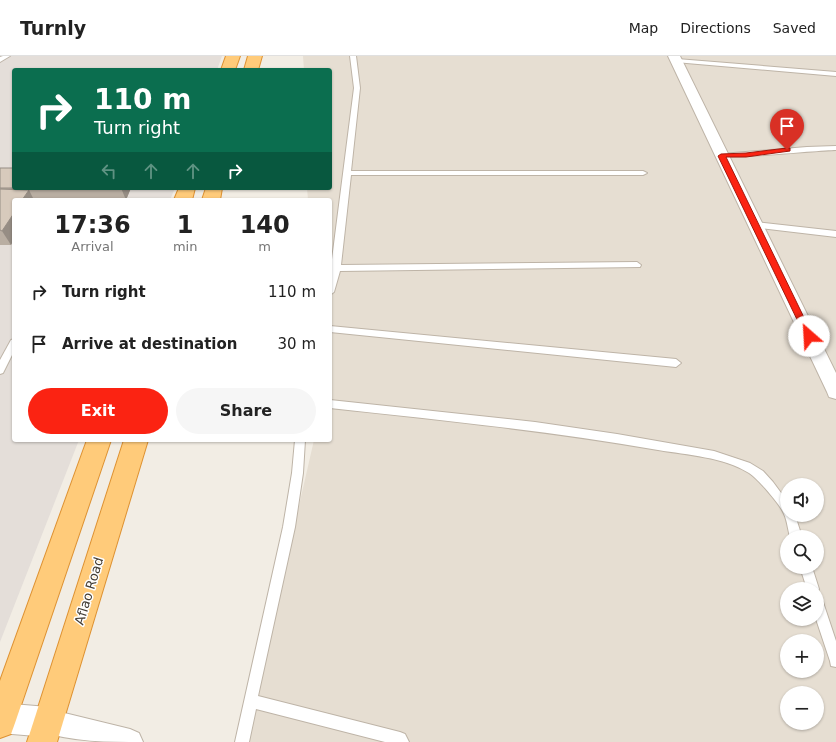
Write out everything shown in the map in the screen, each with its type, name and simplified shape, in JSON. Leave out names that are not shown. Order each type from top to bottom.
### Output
[{"type":"highway","points":[[229,68],[233,56]]},
{"type":"highway","points":[[251,68],[255,56]]},
{"type":"highway","points":[[1,720],[98,442]]},
{"type":"highway","name":"Aflao Road","points":[[45,732],[135,442]]},
{"type":"street","points":[[676,58],[721,156],[836,392]]},
{"type":"street","points":[[1,720],[45,732],[130,742]]},
{"type":"lane","points":[[0,60],[7,56]]},
{"type":"lane","points":[[332,284],[336,268],[357,88],[353,56]]},
{"type":"lane","points":[[676,58],[836,74]]},
{"type":"lane","points":[[721,156],[813,148],[836,148]]},
{"type":"lane","points":[[347,174],[643,173]]},
{"type":"lane","points":[[755,225],[836,234]]},
{"type":"lane","points":[[336,268],[637,266]]},
{"type":"lane","points":[[332,329],[676,363]]},
{"type":"lane","points":[[0,370],[12,346]]},
{"type":"lane","points":[[332,404],[520,425],[622,439],[726,459],[747,466],[764,478],[780,500]]},
{"type":"lane","points":[[242,742],[284,554],[300,467],[300,442]]},
{"type":"lane","points":[[824,623],[836,660]]},
{"type":"lane","points":[[250,701],[400,739],[402,742]]},
{"type":"shaded area","points":[[0,56],[222,56],[218,68],[12,68],[12,190],[174,190],[171,198],[12,198],[12,442],[78,442],[0,642]]},
{"type":"shaded area","points":[[303,56],[836,56],[836,742],[245,742],[314,442],[332,442],[332,198],[308,198],[307,190],[332,190],[332,68],[304,68]]},
{"type":"building","points":[[0,168],[12,168],[12,188],[0,188]]},
{"type":"building","points":[[0,189],[29,190],[23,198],[12,198],[12,216],[2,231],[0,230]]},
{"type":"route","points":[[787,150],[746,155],[721,156],[809,336]]}]
